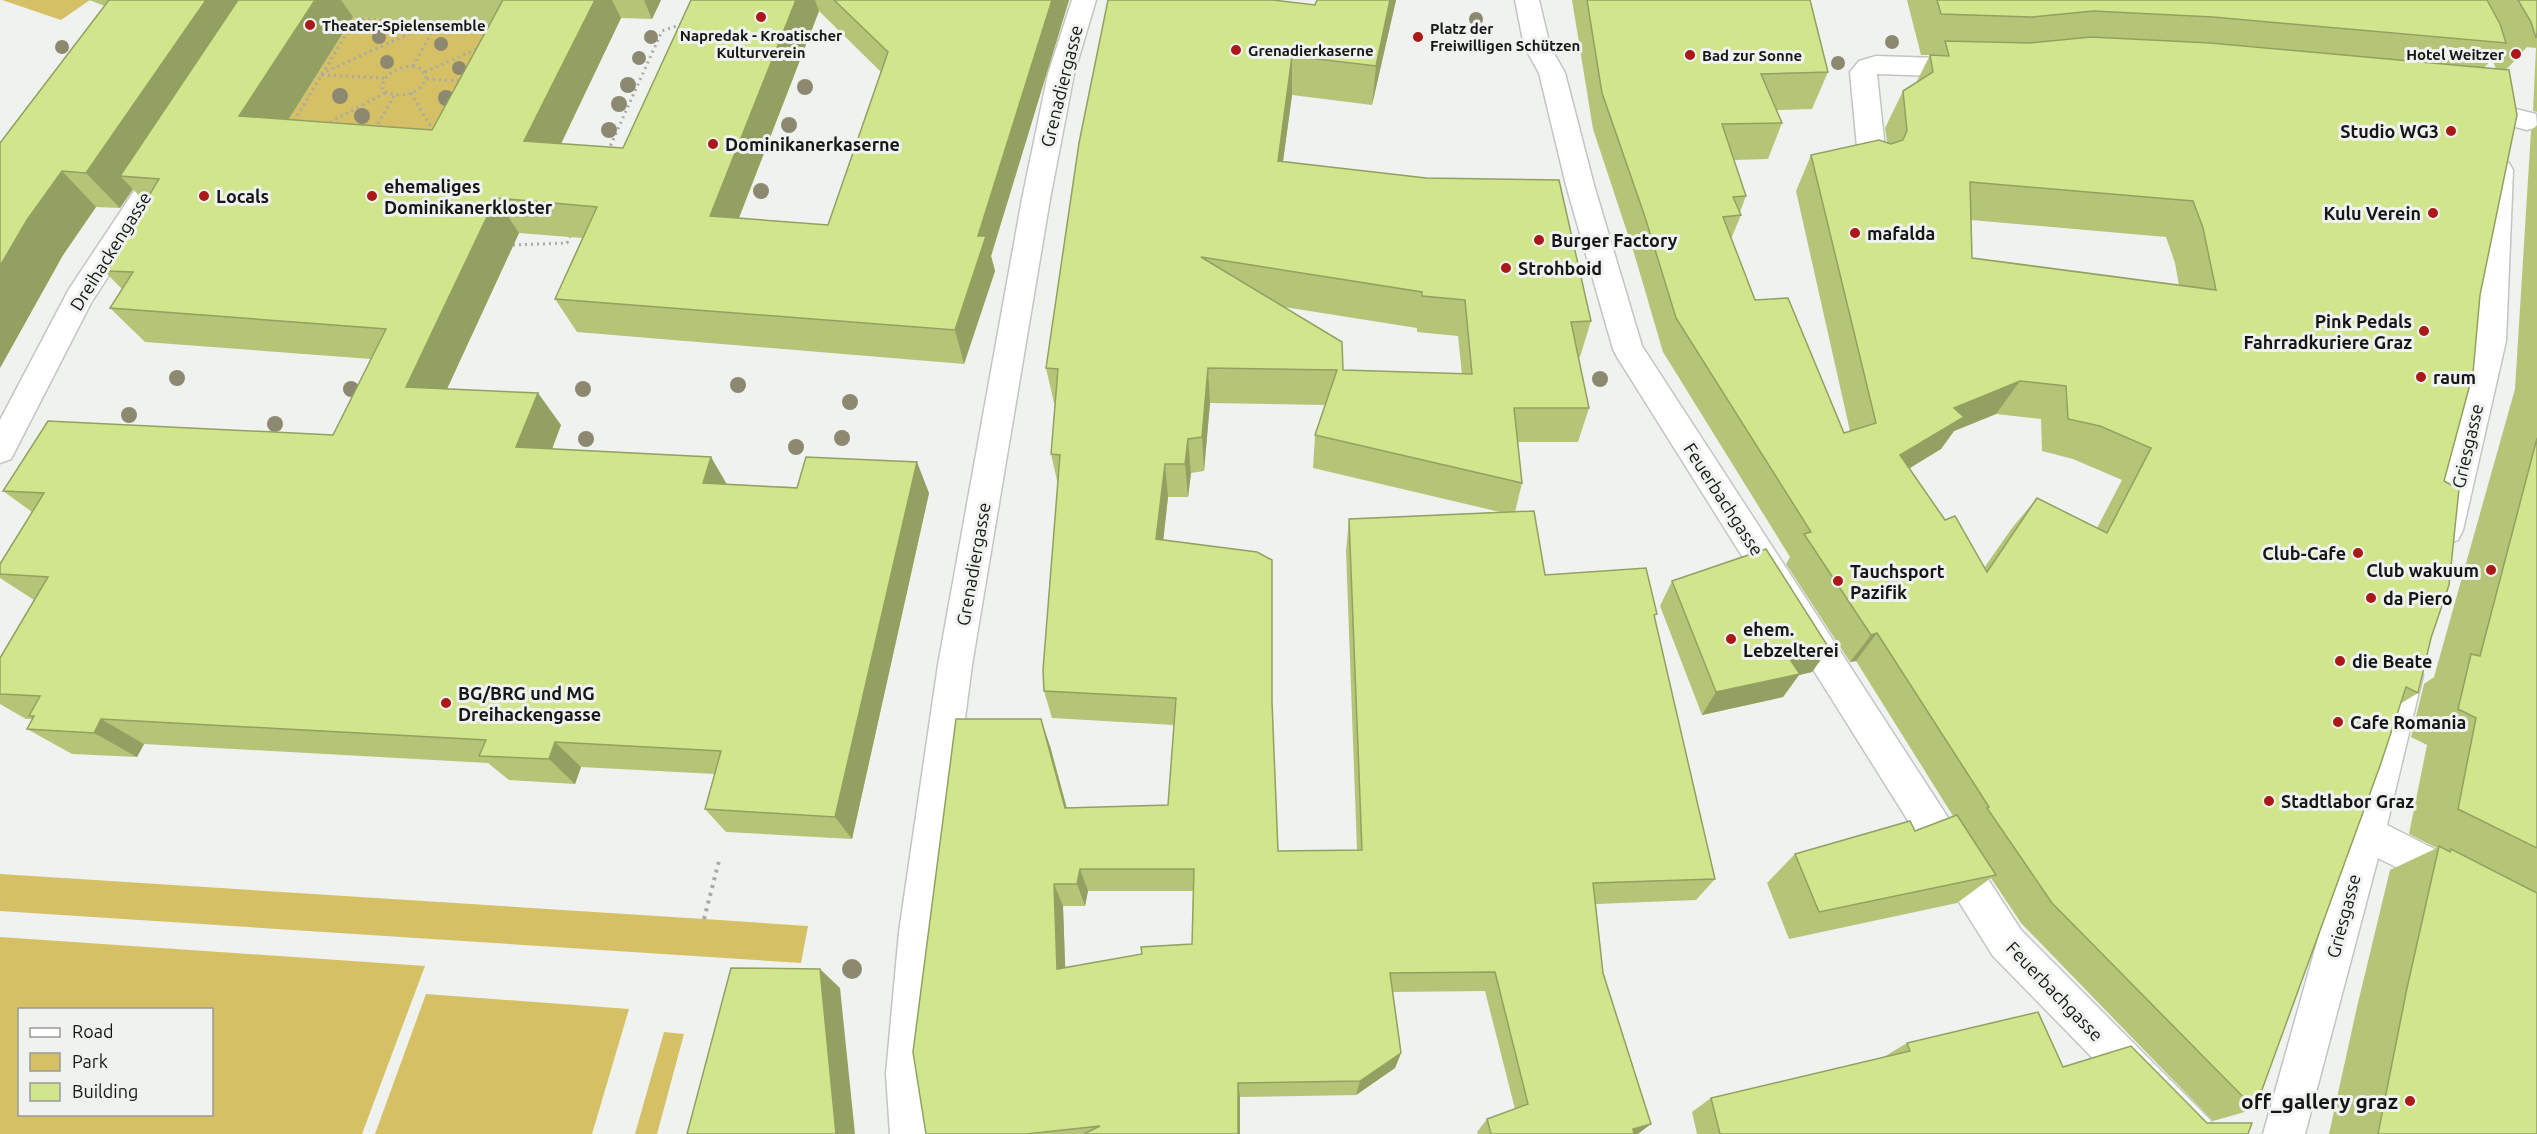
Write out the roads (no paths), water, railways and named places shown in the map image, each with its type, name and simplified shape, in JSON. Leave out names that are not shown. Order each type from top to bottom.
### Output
[{"type":"street","name":"Grenadiergasse","points":[[911,1134],[906,1074],[918,932],[955,665],[1036,199],[1061,75],[1084,0]]},
{"type":"street","name":"Feuerbachgasse","points":[[1527,0],[1537,46],[1552,73],[1580,185],[1628,349],[2007,943],[2196,1134]]},
{"type":"street","points":[[1873,168],[1863,72],[1868,67],[1876,64],[1997,69]]},
{"type":"street","name":"Griesgasse","points":[[2441,556],[2491,341],[2500,160],[2485,97],[2527,122]]},
{"type":"street","name":"Dreihackengasse","points":[[0,450],[79,297],[185,136]]},
{"type":"street","name":"Griesgasse","points":[[2284,1134],[2416,644]]},
{"type":"street","points":[[2366,833],[2487,896]]},
{"type":"place","name":"Napredak - Kroatischer Kulturverein","points":[[761,17]]},
{"type":"place","name":"Theater-Spielensemble","points":[[310,25]]},
{"type":"place","name":"Platz der Freiwilligen Schützen","points":[[1418,37]]},
{"type":"place","name":"Grenadierkaserne","points":[[1236,50]]},
{"type":"place","name":"Hotel Weitzer","points":[[2516,54]]},
{"type":"place","name":"Bad zur Sonne","points":[[1690,55]]},
{"type":"place","name":"Studio WG3","points":[[2451,131]]},
{"type":"place","name":"Dominikanerkaserne","points":[[713,144]]},
{"type":"place","name":"Locals","points":[[204,196]]},
{"type":"place","name":"ehemaliges Dominikanerkloster","points":[[372,196]]},
{"type":"place","name":"Kulu Verein","points":[[2433,213]]},
{"type":"place","name":"mafalda","points":[[1855,233]]},
{"type":"place","name":"Burger Factory","points":[[1539,240]]},
{"type":"place","name":"Strohboid","points":[[1506,268]]},
{"type":"place","name":"Pink Pedals Fahrradkuriere Graz","points":[[2424,331]]},
{"type":"place","name":"raum","points":[[2421,377]]},
{"type":"place","name":"Club-Cafe","points":[[2358,553]]},
{"type":"place","name":"Club wakuum","points":[[2491,570]]},
{"type":"place","name":"Tauchsport Pazifik","points":[[1838,581]]},
{"type":"place","name":"da Piero","points":[[2371,598]]},
{"type":"place","name":"ehem. Lebzelterei","points":[[1731,639]]},
{"type":"place","name":"die Beate","points":[[2340,661]]},
{"type":"place","name":"BG/BRG und MG Dreihackengasse","points":[[446,703]]},
{"type":"place","name":"Cafe Romania","points":[[2338,722]]},
{"type":"place","name":"Stadtlabor Graz","points":[[2269,801]]},
{"type":"place","name":"off_gallery graz","points":[[2410,1101]]}]
